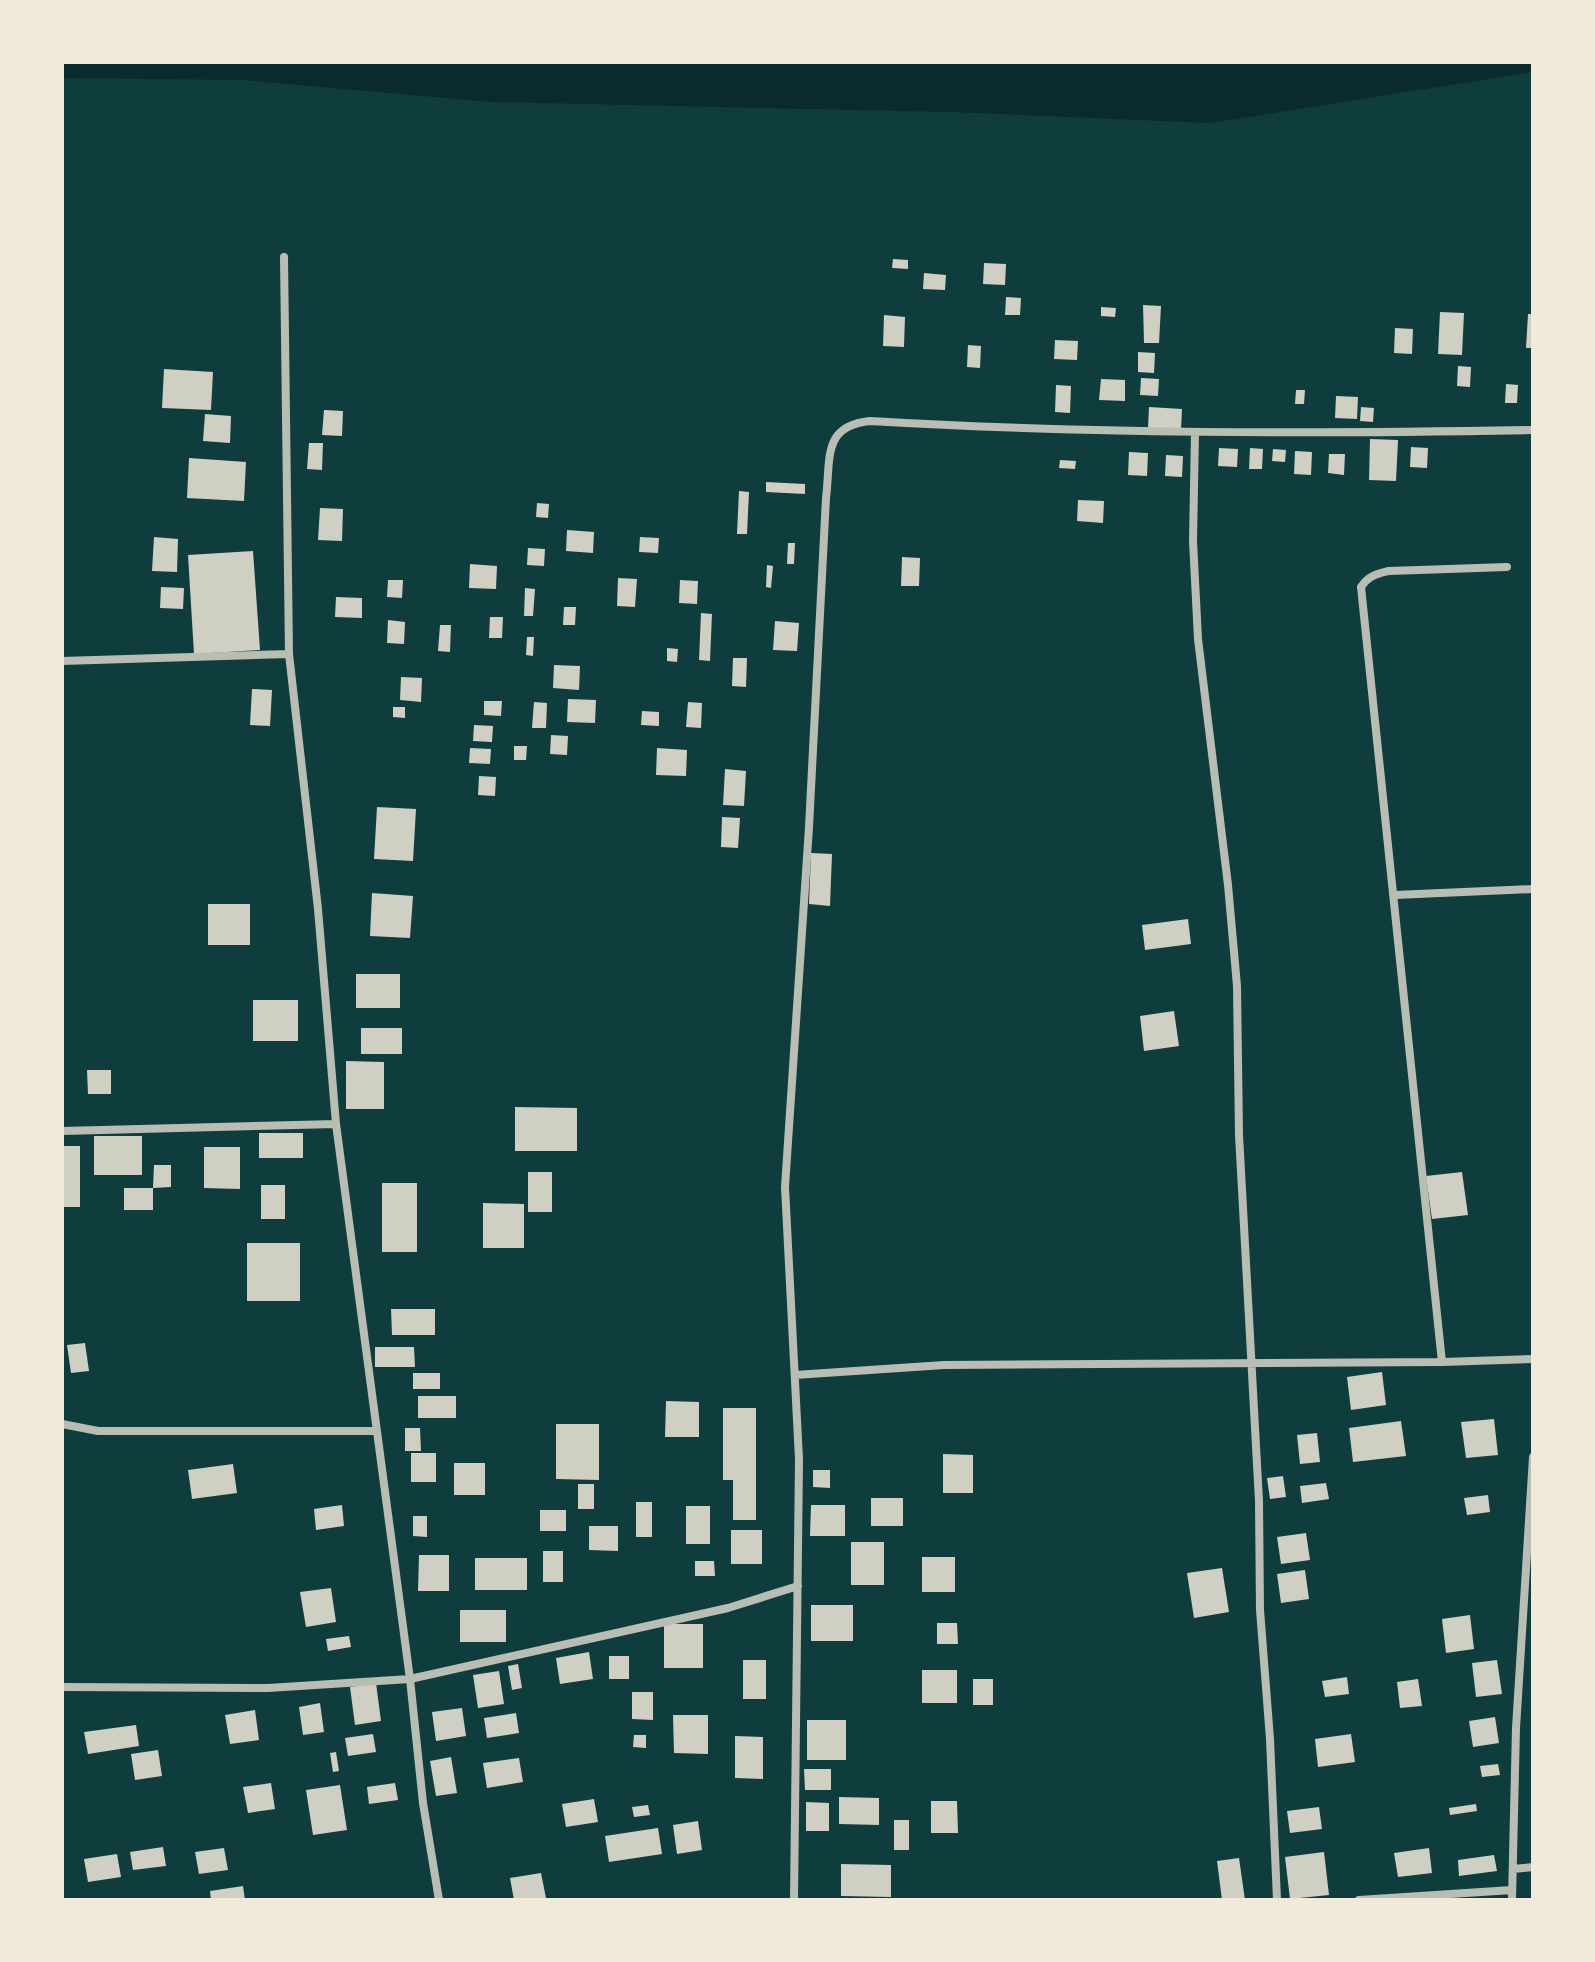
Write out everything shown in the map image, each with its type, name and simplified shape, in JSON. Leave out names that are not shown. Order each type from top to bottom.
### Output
[{"type":"street","points":[[284,257],[289,654],[318,909],[336,1124],[410,1679],[423,1803],[439,1900]]},
{"type":"street","points":[[794,1900],[799,1459],[785,1187],[809,827],[826,498],[832,444],[844,427],[870,421],[1022,430],[1533,430]]},
{"type":"street","points":[[1195,432],[1193,541],[1198,639],[1237,986],[1239,1135],[1259,1501],[1260,1610],[1270,1739],[1277,1900]]},
{"type":"street","points":[[1442,1362],[1361,587],[1366,579],[1389,571],[1507,567]]},
{"type":"street","points":[[62,661],[289,654]]},
{"type":"street","points":[[1395,895],[1533,889]]},
{"type":"street","points":[[62,1131],[336,1124]]},
{"type":"street","points":[[795,1375],[944,1365],[1533,1359]]},
{"type":"street","points":[[62,1424],[113,1432],[376,1431]]},
{"type":"street","points":[[1359,1900],[1512,1895],[1516,1728],[1533,1457]]},
{"type":"street","points":[[62,1687],[268,1688],[410,1679],[728,1608],[798,1586]]},
{"type":"street","points":[[1513,1869],[1533,1867]]},
{"type":"water","points":[[62,62],[1533,62],[1533,72],[1210,123],[952,112],[491,102],[244,80],[62,78]]},
{"type":"building","points":[[893,259],[908,260],[908,269],[892,268]]},
{"type":"building","points":[[984,263],[1006,264],[1005,285],[983,284]]},
{"type":"building","points":[[924,273],[946,275],[945,290],[923,289]]},
{"type":"building","points":[[1006,297],[1021,298],[1020,315],[1005,315]]},
{"type":"building","points":[[1143,305],[1161,306],[1159,343],[1144,343]]},
{"type":"building","points":[[1101,307],[1116,308],[1115,317],[1101,316]]},
{"type":"building","points":[[1440,312],[1464,313],[1462,355],[1438,354]]},
{"type":"building","points":[[1528,314],[1533,314],[1533,348],[1526,348]]},
{"type":"building","points":[[884,315],[905,317],[904,347],[883,346]]},
{"type":"building","points":[[1395,328],[1413,329],[1412,354],[1394,353]]},
{"type":"building","points":[[1055,340],[1078,341],[1077,360],[1054,359]]},
{"type":"building","points":[[968,345],[981,346],[980,368],[967,367]]},
{"type":"building","points":[[1138,352],[1155,353],[1154,373],[1138,372]]},
{"type":"building","points":[[1458,366],[1471,367],[1470,387],[1457,386]]},
{"type":"building","points":[[164,369],[213,372],[211,410],[162,408]]},
{"type":"building","points":[[1141,378],[1159,379],[1158,396],[1140,395]]},
{"type":"building","points":[[1101,379],[1125,380],[1125,401],[1099,400]]},
{"type":"building","points":[[1506,384],[1518,385],[1517,403],[1505,403]]},
{"type":"building","points":[[1056,385],[1071,386],[1070,413],[1055,412]]},
{"type":"building","points":[[1296,390],[1305,390],[1304,404],[1295,404]]},
{"type":"building","points":[[1336,396],[1358,397],[1357,419],[1335,418]]},
{"type":"building","points":[[1149,407],[1182,409],[1181,430],[1148,428]]},
{"type":"building","points":[[1361,407],[1374,408],[1373,422],[1360,421]]},
{"type":"building","points":[[324,410],[343,411],[342,436],[322,435]]},
{"type":"building","points":[[205,414],[231,416],[230,443],[203,441]]},
{"type":"building","points":[[1370,439],[1398,440],[1396,481],[1369,480]]},
{"type":"building","points":[[309,443],[323,443],[322,470],[307,469]]},
{"type":"building","points":[[1411,447],[1428,448],[1427,468],[1410,467]]},
{"type":"building","points":[[1219,448],[1238,449],[1237,467],[1218,466]]},
{"type":"building","points":[[1250,448],[1263,449],[1262,469],[1249,469]]},
{"type":"building","points":[[1273,449],[1286,450],[1285,462],[1272,461]]},
{"type":"building","points":[[1295,451],[1312,452],[1311,475],[1294,474]]},
{"type":"building","points":[[1129,452],[1148,453],[1147,476],[1128,475]]},
{"type":"building","points":[[1329,454],[1345,454],[1344,475],[1328,473]]},
{"type":"building","points":[[1166,455],[1183,456],[1182,477],[1165,476]]},
{"type":"building","points":[[189,458],[246,462],[244,501],[187,498]]},
{"type":"building","points":[[1060,460],[1076,461],[1075,469],[1059,468]]},
{"type":"building","points":[[766,482],[805,484],[805,494],[766,492]]},
{"type":"building","points":[[739,491],[749,492],[747,534],[737,534]]},
{"type":"building","points":[[1078,500],[1104,501],[1103,523],[1077,521]]},
{"type":"building","points":[[537,503],[549,504],[548,518],[536,517]]},
{"type":"building","points":[[320,508],[343,509],[342,541],[318,540]]},
{"type":"building","points":[[567,530],[594,532],[593,553],[566,551]]},
{"type":"building","points":[[154,537],[178,539],[177,572],[152,571]]},
{"type":"building","points":[[640,537],[659,538],[658,553],[639,552]]},
{"type":"building","points":[[788,543],[795,543],[794,564],[787,564]]},
{"type":"building","points":[[528,548],[545,549],[544,566],[527,565]]},
{"type":"building","points":[[253,551],[260,650],[194,654],[188,555]]},
{"type":"building","points":[[902,557],[920,558],[919,586],[901,586]]},
{"type":"building","points":[[470,564],[497,566],[496,589],[469,588]]},
{"type":"building","points":[[767,565],[773,566],[771,588],[766,587]]},
{"type":"building","points":[[618,578],[637,579],[635,607],[617,606]]},
{"type":"building","points":[[388,580],[403,580],[402,598],[387,597]]},
{"type":"building","points":[[680,580],[698,581],[697,604],[679,603]]},
{"type":"building","points":[[161,587],[184,588],[183,609],[160,608]]},
{"type":"building","points":[[525,588],[535,589],[533,616],[524,616]]},
{"type":"building","points":[[336,597],[362,598],[362,618],[335,617]]},
{"type":"building","points":[[564,607],[576,607],[575,625],[563,625]]},
{"type":"building","points":[[701,613],[712,614],[710,661],[699,660]]},
{"type":"building","points":[[490,617],[503,617],[502,638],[489,638]]},
{"type":"building","points":[[388,620],[405,622],[404,644],[387,643]]},
{"type":"building","points":[[775,621],[799,623],[797,651],[773,650]]},
{"type":"building","points":[[440,625],[451,625],[450,652],[438,651]]},
{"type":"building","points":[[527,637],[534,637],[533,656],[526,655]]},
{"type":"building","points":[[667,648],[678,649],[677,662],[667,661]]},
{"type":"building","points":[[733,658],[747,658],[746,687],[732,686]]},
{"type":"building","points":[[554,665],[580,666],[579,690],[553,688]]},
{"type":"building","points":[[401,677],[422,678],[421,702],[400,700]]},
{"type":"building","points":[[252,689],[272,690],[270,726],[250,725]]},
{"type":"building","points":[[568,699],[596,700],[595,723],[567,722]]},
{"type":"building","points":[[484,701],[502,701],[501,716],[484,715]]},
{"type":"building","points":[[534,702],[547,703],[546,728],[532,728]]},
{"type":"building","points":[[688,702],[702,703],[701,728],[686,727]]},
{"type":"building","points":[[393,707],[405,707],[405,718],[393,717]]},
{"type":"building","points":[[642,711],[659,712],[659,726],[641,725]]},
{"type":"building","points":[[474,725],[493,726],[492,742],[473,741]]},
{"type":"building","points":[[551,735],[568,736],[567,755],[550,754]]},
{"type":"building","points":[[514,746],[527,746],[526,760],[514,760]]},
{"type":"building","points":[[470,748],[491,749],[490,764],[469,763]]},
{"type":"building","points":[[657,748],[687,750],[686,776],[656,775]]},
{"type":"building","points":[[725,769],[746,771],[744,806],[723,805]]},
{"type":"building","points":[[479,776],[496,777],[495,796],[478,795]]},
{"type":"building","points":[[377,807],[416,809],[413,861],[374,859]]},
{"type":"building","points":[[722,817],[740,818],[738,848],[721,847]]},
{"type":"building","points":[[811,853],[832,854],[830,906],[809,904]]},
{"type":"building","points":[[372,893],[413,896],[410,938],[370,936]]},
{"type":"building","points":[[208,904],[250,904],[250,945],[208,945]]},
{"type":"building","points":[[1188,919],[1191,944],[1145,950],[1142,925]]},
{"type":"building","points":[[356,974],[400,974],[400,1008],[356,1008]]},
{"type":"building","points":[[253,1000],[298,1000],[298,1041],[253,1041]]},
{"type":"building","points":[[1174,1011],[1179,1046],[1144,1051],[1140,1016]]},
{"type":"building","points":[[361,1028],[402,1028],[402,1054],[361,1054]]},
{"type":"building","points":[[346,1061],[384,1062],[384,1109],[346,1109]]},
{"type":"building","points":[[87,1070],[111,1070],[111,1094],[88,1094]]},
{"type":"building","points":[[515,1107],[577,1108],[577,1151],[515,1151]]},
{"type":"building","points":[[259,1133],[303,1133],[303,1158],[259,1158]]},
{"type":"building","points":[[94,1136],[142,1136],[142,1175],[94,1175]]},
{"type":"building","points":[[62,1146],[80,1146],[80,1207],[62,1207]]},
{"type":"building","points":[[204,1147],[240,1147],[240,1189],[204,1188]]},
{"type":"building","points":[[154,1165],[171,1165],[171,1187],[153,1188]]},
{"type":"building","points":[[528,1172],[552,1172],[552,1212],[528,1212]]},
{"type":"building","points":[[1462,1172],[1468,1215],[1432,1219],[1426,1176]]},
{"type":"building","points":[[382,1183],[417,1183],[417,1252],[382,1252]]},
{"type":"building","points":[[261,1185],[285,1185],[285,1219],[261,1219]]},
{"type":"building","points":[[124,1188],[153,1188],[153,1210],[124,1210]]},
{"type":"building","points":[[483,1203],[524,1204],[524,1248],[483,1248]]},
{"type":"building","points":[[247,1243],[300,1243],[300,1301],[247,1301]]},
{"type":"building","points":[[391,1309],[435,1309],[435,1335],[392,1335]]},
{"type":"building","points":[[85,1343],[89,1371],[71,1373],[67,1345]]},
{"type":"building","points":[[375,1347],[414,1347],[415,1367],[375,1367]]},
{"type":"building","points":[[1382,1372],[1386,1405],[1351,1410],[1347,1377]]},
{"type":"building","points":[[413,1373],[440,1373],[440,1389],[413,1389]]},
{"type":"building","points":[[418,1396],[456,1396],[456,1418],[418,1418]]},
{"type":"building","points":[[666,1401],[699,1402],[699,1437],[665,1437]]},
{"type":"building","points":[[723,1408],[756,1408],[756,1520],[733,1520],[733,1480],[723,1480]]},
{"type":"building","points":[[1494,1419],[1498,1455],[1466,1458],[1461,1422]]},
{"type":"building","points":[[1401,1421],[1406,1456],[1353,1462],[1349,1428]]},
{"type":"building","points":[[556,1424],[599,1424],[599,1480],[556,1479]]},
{"type":"building","points":[[405,1428],[420,1428],[421,1451],[405,1451]]},
{"type":"building","points":[[1317,1433],[1320,1462],[1300,1464],[1297,1435]]},
{"type":"building","points":[[411,1453],[436,1453],[436,1482],[411,1482]]},
{"type":"building","points":[[943,1454],[973,1455],[973,1493],[943,1493]]},
{"type":"building","points":[[454,1463],[485,1463],[485,1495],[454,1495]]},
{"type":"building","points":[[233,1464],[237,1493],[192,1499],[188,1470]]},
{"type":"building","points":[[813,1470],[830,1470],[830,1488],[813,1487]]},
{"type":"building","points":[[1283,1476],[1286,1497],[1270,1499],[1267,1478]]},
{"type":"building","points":[[1326,1483],[1329,1499],[1302,1503],[1300,1486]]},
{"type":"building","points":[[578,1484],[594,1484],[594,1509],[578,1509]]},
{"type":"building","points":[[1488,1495],[1490,1512],[1467,1515],[1464,1498]]},
{"type":"building","points":[[871,1498],[903,1498],[903,1526],[871,1526]]},
{"type":"building","points":[[636,1502],[652,1502],[652,1537],[636,1537]]},
{"type":"building","points":[[342,1505],[344,1526],[316,1530],[314,1509]]},
{"type":"building","points":[[811,1505],[845,1505],[845,1536],[810,1536]]},
{"type":"building","points":[[686,1506],[710,1506],[710,1544],[686,1544]]},
{"type":"building","points":[[540,1510],[566,1510],[566,1531],[540,1531]]},
{"type":"building","points":[[413,1516],[427,1516],[427,1537],[413,1536]]},
{"type":"building","points":[[589,1526],[618,1526],[618,1551],[589,1550]]},
{"type":"building","points":[[731,1530],[762,1530],[762,1564],[731,1564]]},
{"type":"building","points":[[1306,1533],[1310,1560],[1281,1564],[1277,1537]]},
{"type":"building","points":[[851,1542],[884,1542],[884,1585],[851,1585]]},
{"type":"building","points":[[543,1551],[563,1551],[563,1582],[543,1582]]},
{"type":"building","points":[[419,1555],[449,1555],[449,1591],[418,1591]]},
{"type":"building","points":[[922,1557],[955,1557],[955,1592],[922,1592]]},
{"type":"building","points":[[475,1558],[527,1558],[527,1590],[475,1590]]},
{"type":"building","points":[[695,1561],[714,1561],[715,1576],[695,1576]]},
{"type":"building","points":[[1222,1568],[1229,1612],[1194,1618],[1187,1573]]},
{"type":"building","points":[[1305,1570],[1309,1599],[1281,1603],[1277,1574]]},
{"type":"building","points":[[331,1588],[336,1622],[306,1627],[300,1592]]},
{"type":"building","points":[[811,1605],[853,1605],[853,1641],[811,1641]]},
{"type":"building","points":[[460,1610],[506,1610],[506,1642],[460,1642]]},
{"type":"building","points":[[1470,1615],[1474,1649],[1446,1653],[1442,1619]]},
{"type":"building","points":[[937,1623],[957,1623],[958,1644],[937,1644]]},
{"type":"building","points":[[664,1624],[703,1624],[703,1668],[664,1668]]},
{"type":"building","points":[[349,1636],[351,1647],[328,1651],[326,1639]]},
{"type":"building","points":[[589,1652],[593,1679],[560,1684],[556,1658]]},
{"type":"building","points":[[609,1656],[629,1656],[629,1679],[609,1679]]},
{"type":"building","points":[[743,1660],[766,1660],[766,1699],[743,1699]]},
{"type":"building","points":[[1497,1660],[1502,1694],[1476,1697],[1472,1663]]},
{"type":"building","points":[[518,1664],[522,1688],[512,1690],[508,1666]]},
{"type":"building","points":[[922,1670],[957,1670],[957,1703],[922,1703]]},
{"type":"building","points":[[499,1671],[504,1704],[478,1708],[473,1675]]},
{"type":"building","points":[[1347,1677],[1349,1694],[1325,1697],[1322,1681]]},
{"type":"building","points":[[973,1679],[993,1679],[993,1705],[973,1705]]},
{"type":"building","points":[[1418,1679],[1422,1706],[1400,1708],[1397,1682]]},
{"type":"building","points":[[376,1683],[381,1721],[355,1725],[350,1687]]},
{"type":"building","points":[[632,1692],[653,1692],[653,1720],[632,1719]]},
{"type":"building","points":[[320,1703],[324,1732],[303,1735],[299,1707]]},
{"type":"building","points":[[462,1708],[466,1736],[436,1741],[432,1712]]},
{"type":"building","points":[[255,1710],[259,1740],[230,1744],[225,1715]]},
{"type":"building","points":[[516,1713],[519,1733],[487,1738],[484,1718]]},
{"type":"building","points":[[673,1715],[708,1715],[708,1754],[674,1753]]},
{"type":"building","points":[[1495,1717],[1499,1743],[1473,1747],[1469,1721]]},
{"type":"building","points":[[807,1720],[846,1720],[846,1760],[807,1760]]},
{"type":"building","points":[[136,1725],[139,1746],[88,1754],[84,1732]]},
{"type":"building","points":[[373,1734],[376,1752],[348,1756],[345,1738]]},
{"type":"building","points":[[1351,1734],[1355,1762],[1318,1767],[1315,1739]]},
{"type":"building","points":[[634,1735],[646,1735],[646,1748],[633,1747]]},
{"type":"building","points":[[735,1736],[763,1737],[763,1779],[735,1778]]},
{"type":"building","points":[[158,1750],[162,1776],[135,1780],[131,1754]]},
{"type":"building","points":[[336,1752],[339,1771],[333,1772],[330,1753]]},
{"type":"building","points":[[451,1757],[457,1793],[436,1796],[430,1761]]},
{"type":"building","points":[[519,1758],[523,1782],[487,1788],[483,1763]]},
{"type":"building","points":[[1498,1764],[1500,1775],[1482,1777],[1480,1766]]},
{"type":"building","points":[[804,1769],[831,1769],[831,1790],[805,1790]]},
{"type":"building","points":[[271,1783],[275,1809],[248,1813],[243,1787]]},
{"type":"building","points":[[395,1783],[398,1800],[369,1804],[367,1787]]},
{"type":"building","points":[[340,1785],[347,1830],[313,1835],[306,1790]]},
{"type":"building","points":[[839,1797],[879,1798],[879,1825],[839,1824]]},
{"type":"building","points":[[594,1799],[598,1822],[566,1827],[562,1804]]},
{"type":"building","points":[[931,1801],[957,1801],[958,1833],[931,1833]]},
{"type":"building","points":[[806,1802],[829,1803],[829,1831],[806,1831]]},
{"type":"building","points":[[1476,1804],[1477,1811],[1450,1815],[1449,1808]]},
{"type":"building","points":[[648,1805],[650,1815],[634,1817],[632,1807]]},
{"type":"building","points":[[1319,1807],[1322,1829],[1290,1833],[1287,1811]]},
{"type":"building","points":[[894,1820],[909,1820],[909,1850],[894,1850]]},
{"type":"building","points":[[698,1821],[702,1850],[677,1854],[673,1825]]},
{"type":"building","points":[[658,1828],[662,1854],[609,1862],[605,1836]]},
{"type":"building","points":[[163,1847],[166,1866],[133,1870],[130,1852]]},
{"type":"building","points":[[224,1848],[228,1870],[199,1874],[195,1852]]},
{"type":"building","points":[[1429,1848],[1432,1873],[1398,1877],[1394,1853]]},
{"type":"building","points":[[1324,1852],[1329,1895],[1290,1899],[1285,1857]]},
{"type":"building","points":[[117,1854],[121,1877],[88,1882],[84,1859]]},
{"type":"building","points":[[1494,1855],[1497,1871],[1459,1876],[1458,1860]]},
{"type":"building","points":[[1239,1858],[1245,1900],[1222,1900],[1217,1861]]},
{"type":"building","points":[[841,1864],[891,1865],[891,1897],[841,1896]]},
{"type":"building","points":[[541,1873],[546,1898],[514,1900],[510,1878]]},
{"type":"building","points":[[243,1886],[245,1900],[211,1900],[210,1891]]}]
